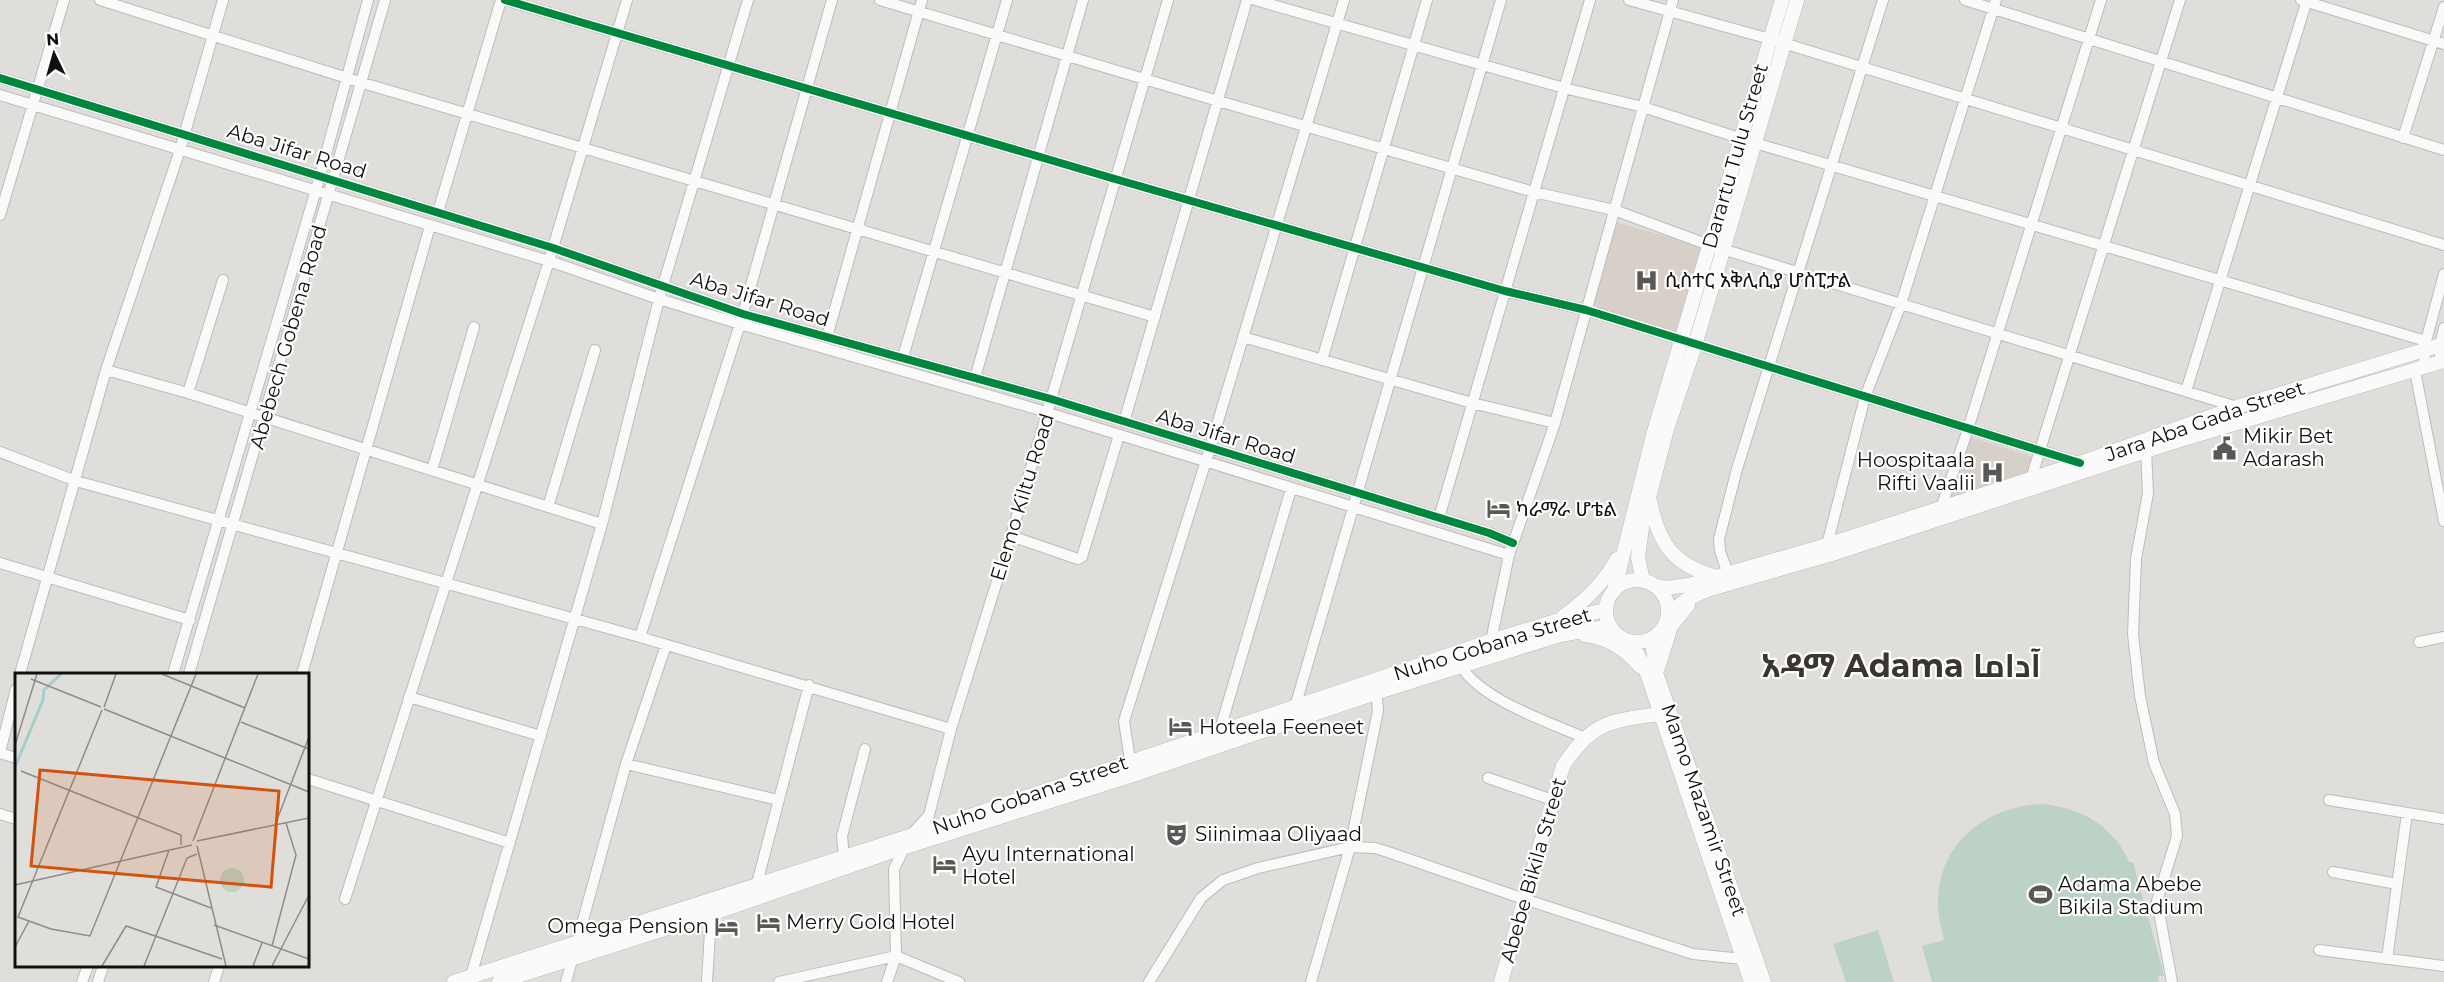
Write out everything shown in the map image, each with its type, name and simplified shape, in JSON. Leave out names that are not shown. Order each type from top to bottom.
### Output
[{"type":"main road","name":"Darartu Tulu Street","points":[[1614,591],[1654,432],[1782,0]]},
{"type":"main road","name":"Darartu Tulu Street","points":[[1649,584],[1638,557],[1639,534],[1668,429],[1797,0]]},
{"type":"main road","name":"Jara Aba Gada Street","points":[[1668,614],[1699,593],[2144,446],[2237,407],[2425,346],[2442,345]]},
{"type":"main road","name":"Jara Aba Gada Street","points":[[1649,584],[1677,587],[1828,549],[1941,508],[2080,463],[2442,362]]},
{"type":"main road","points":[[1650,499],[1656,527],[1666,547],[1681,562],[1696,571],[1722,576]]},
{"type":"main road","points":[[1559,620],[1583,602],[1608,575],[1634,514]]},
{"type":"main road","points":[[1627,582],[1649,584],[1663,594],[1668,614],[1664,627],[1655,637],[1644,642],[1631,642],[1619,636],[1610,626],[1606,610],[1614,591],[1627,582]]},
{"type":"main road","points":[[1571,633],[1609,640],[1652,673],[1671,626],[1699,593]]},
{"type":"main road","name":"Nuho Gobana Street","points":[[499,982],[711,914],[843,856],[906,842],[1133,775],[1376,686],[1455,653],[1559,620],[1606,610]]},
{"type":"main road","name":"Nuho Gobana Street","points":[[454,982],[577,942],[755,893],[906,842],[1130,761],[1295,707],[1462,667],[1571,633],[1610,626]]},
{"type":"main road","name":"Mamo Mazamir Street","points":[[1655,637],[1652,673],[1660,714],[1671,729]]},
{"type":"main road","name":"Mamo Mazamir Street","points":[[1631,642],[1652,673],[1749,957],[1764,982]]},
{"type":"main road","name":"Abebe Bikila Street","points":[[1501,982],[1563,766],[1578,744],[1596,728],[1624,719],[1660,714]]},
{"type":"main road","name":"Mamo Mazamir Street","points":[[1749,957],[1751,982]]},
{"type":"street","points":[[0,215],[64,0]]},
{"type":"street","points":[[100,0],[363,83],[1155,318]]},
{"type":"street","points":[[22,673],[106,370],[180,150],[223,0]]},
{"type":"street","name":"Abebech Gobena Road","points":[[175,673],[316,191],[368,0]]},
{"type":"street","name":"Abebech Gobena Road","points":[[190,673],[363,83],[385,0]]},
{"type":"street","points":[[438,212],[503,0],[1505,291],[1586,310],[2080,463]]},
{"type":"street","points":[[345,899],[549,261],[627,0]]},
{"type":"street","points":[[471,976],[602,524],[658,299],[748,0]]},
{"type":"street","points":[[640,637],[741,319],[832,0]]},
{"type":"street","points":[[880,0],[1144,80],[1534,192],[1614,210],[1723,250],[2237,407]]},
{"type":"street","points":[[827,337],[922,0]]},
{"type":"street","points":[[903,357],[1007,0]]},
{"type":"street","points":[[975,378],[1083,0]]},
{"type":"street","name":"Elemo Kiltu Road","points":[[906,842],[929,814],[951,729],[1011,536],[1168,0]]},
{"type":"street","points":[[1124,422],[1247,0]]},
{"type":"street","points":[[1255,0],[1564,88],[1643,107],[1740,139],[2220,281],[2425,346]]},
{"type":"street","points":[[1133,775],[1124,722],[1210,448],[1344,0]]},
{"type":"street","points":[[1322,360],[1427,0]]},
{"type":"street","points":[[1295,707],[1501,0]]},
{"type":"street","points":[[1439,519],[1590,0]]},
{"type":"street","points":[[1629,0],[1672,5],[1770,39],[2444,245]]},
{"type":"street","points":[[1722,576],[1719,539],[1737,469],[1883,0]]},
{"type":"street","points":[[1965,0],[1995,4],[2089,39],[2444,150]]},
{"type":"street","points":[[1941,508],[1998,334],[2101,0]]},
{"type":"street","points":[[2031,479],[2180,0]]},
{"type":"street","points":[[2186,391],[2305,1],[2439,43]]},
{"type":"street","points":[[1828,549],[1865,398],[1902,304],[1995,4]]},
{"type":"street","points":[[1491,641],[1509,555],[1555,423],[1672,5]]},
{"type":"street","points":[[2403,138],[2439,43],[2444,7]]},
{"type":"street","name":"Aba Jifar Road","points":[[0,78],[553,248],[662,287],[741,319],[1509,555]]},
{"type":"street","name":"Aba Jifar Road","points":[[0,95],[549,261],[658,299],[827,337],[1051,399],[1489,533],[1513,543]]},
{"type":"street","points":[[303,673],[429,226]]},
{"type":"street","points":[[2444,274],[2420,369],[2433,471],[2444,521]]},
{"type":"street","points":[[188,393],[223,280]]},
{"type":"street","points":[[432,470],[474,327]]},
{"type":"street","points":[[2442,362],[2444,328]]},
{"type":"street","points":[[1243,338],[1472,403],[1555,423]]},
{"type":"street","points":[[548,507],[595,350]]},
{"type":"street","points":[[106,370],[188,393],[602,524]]},
{"type":"street","points":[[1011,536],[1078,559],[1082,557],[1119,435]]},
{"type":"street","points":[[2144,446],[2148,493],[2136,559],[2133,634],[2140,696],[2154,763],[2175,814],[2177,836],[2157,901],[2172,982]]},
{"type":"street","points":[[0,452],[76,480],[809,685],[951,729]]},
{"type":"street","points":[[1219,733],[1291,489]]},
{"type":"street","points":[[0,563],[190,620]]},
{"type":"street","points":[[2419,642],[2444,637]]},
{"type":"street","points":[[566,982],[626,764],[666,645]]},
{"type":"street","points":[[1455,653],[1462,667],[1484,690],[1508,704],[1584,738]]},
{"type":"street","points":[[755,893],[777,800],[809,685]]},
{"type":"street","points":[[1311,982],[1350,847],[1378,711],[1376,686]]},
{"type":"street","points":[[15,693],[0,752],[15,758]]},
{"type":"street","points":[[410,697],[541,736]]},
{"type":"street","points":[[843,856],[842,836],[865,749]]},
{"type":"street","points":[[626,764],[777,800]]},
{"type":"street","points":[[1488,778],[1553,800]]},
{"type":"street","points":[[309,779],[510,843]]},
{"type":"street","points":[[2329,800],[2444,819]]},
{"type":"street","points":[[2387,959],[2407,813]]},
{"type":"street","points":[[0,814],[15,819]]},
{"type":"street","points":[[887,982],[896,956],[894,869],[906,842]]},
{"type":"street","points":[[1149,982],[1201,898],[1223,880],[1258,868],[1350,847],[1375,848],[1388,852],[1693,954],[1749,957]]},
{"type":"street","points":[[2333,872],[2397,884]]},
{"type":"street","points":[[707,982],[711,914]]},
{"type":"street","points":[[2319,950],[2444,966]]},
{"type":"street","points":[[779,982],[896,956],[959,982]]},
{"type":"street","points":[[82,982],[87,967]]},
{"type":"street","points":[[98,982],[103,967]]},
{"type":"street","points":[[214,982],[219,967]]},
{"type":"shaded area","name":"ሲስተር አቅሊሲያ ሆስፒታል","points":[[1615,222],[1705,247],[1678,336],[1590,312]]},
{"type":"shaded area","name":"Hoospitaala Rifti Vaalii","points":[[1970,437],[2034,457],[2027,476],[1947,502]]},
{"type":"green space","name":"Adama Abebe Bikila Stadium","points":[[2043,804],[2070,810],[2095,821],[2115,838],[2129,862],[2133,862],[2164,975],[2158,977],[2158,982],[1932,982],[1922,946],[1944,940],[1938,908],[1940,882],[1946,863],[1956,846],[1985,820],[2022,806]]},
{"type":"green space","points":[[1878,930],[1894,982],[1846,982],[1833,944]]},
{"type":"cycle path","points":[[505,0],[1505,291],[1586,310],[2080,463]]},
{"type":"cycle path","points":[[0,78],[553,248],[743,314],[1051,399],[1489,533],[1513,543]]},
{"type":"place","name":"ሲስተር አቅሊሲያ ሆስፒታል","points":[[1647,280]]},
{"type":"place","name":"Mikir Bet Adarash","points":[[2225,448]]},
{"type":"place","name":"Hoospitaala Rifti Vaalii","points":[[1993,472]]},
{"type":"place","name":"ካራማራ ሆቴል","points":[[1498,509]]},
{"type":"place","name":"Hoteela Feeneet","points":[[1181,727]]},
{"type":"place","name":"Siinimaa Oliyaad","points":[[1177,834]]},
{"type":"place","name":"Ayu International Hotel","points":[[944,865]]},
{"type":"place","name":"Adama Abebe Bikila Stadium","points":[[2040,895]]},
{"type":"place","name":"Merry Gold Hotel","points":[[768,922]]},
{"type":"place","name":"Omega Pension","points":[[727,926]]},
{"type":"district","name":"አዳማ Adama آداما","points":[[1901,665]]}]
